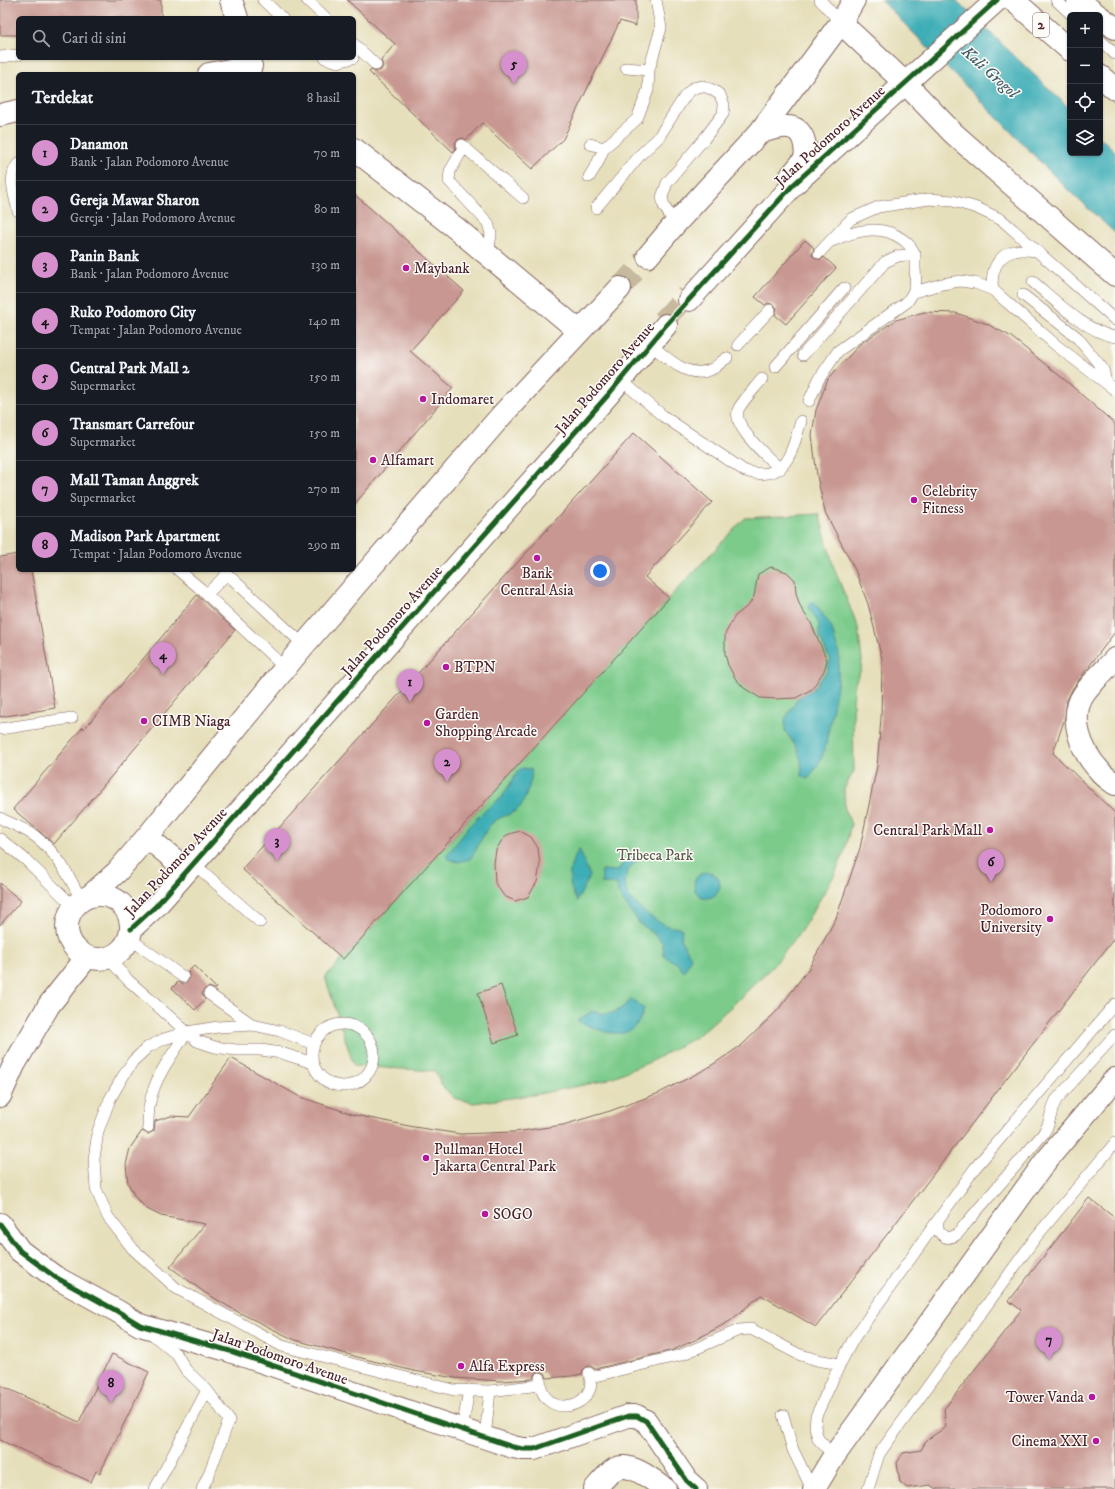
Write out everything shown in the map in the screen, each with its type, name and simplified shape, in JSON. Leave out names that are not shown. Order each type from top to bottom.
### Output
[{"type":"main road","points":[[231,0],[235,16]]},
{"type":"main road","points":[[648,256],[675,224],[760,132],[842,22],[854,0]]},
{"type":"main road","name":"Jalan Podomoro Avenue","points":[[760,132],[781,127],[792,128],[800,133],[804,139],[806,152],[805,160],[688,298],[792,185],[907,83],[997,0]]},
{"type":"main road","name":"2","points":[[1013,0],[1068,48]]},
{"type":"main road","points":[[1078,0],[1094,12]]},
{"type":"main road","points":[[1103,19],[1115,28]]},
{"type":"main road","points":[[842,22],[907,83],[953,134],[1115,275]]},
{"type":"main road","points":[[219,72],[253,66]]},
{"type":"main road","points":[[1103,79],[1115,89]]},
{"type":"main road","points":[[0,115],[16,111]]},
{"type":"main road","points":[[356,151],[488,255],[579,331]]},
{"type":"main road","points":[[82,901],[101,895],[110,897],[119,902],[126,910],[130,919],[130,933],[124,947],[116,953],[97,957],[79,952],[72,944],[68,935],[67,925],[69,915],[82,901],[117,872],[304,645],[501,416],[620,288]]},
{"type":"main road","name":"Jalan Podomoro Avenue","points":[[130,933],[156,906],[614,387],[650,344],[665,323],[622,366],[614,387]]},
{"type":"main road","points":[[1115,659],[1084,693],[1079,704],[1076,719],[1086,753],[1099,771],[1115,784]]},
{"type":"main road","name":"Jalan Podomoro Avenue","points":[[147,837],[190,867]]},
{"type":"main road","points":[[0,1096],[14,1065],[49,1006],[97,957]]},
{"type":"main road","points":[[813,1489],[834,1456],[1045,1162],[1115,1079]]},
{"type":"main road","name":"Jalan Podomoro Avenue","points":[[0,1224],[20,1251],[55,1277],[140,1325],[230,1351],[513,1447],[534,1449],[628,1416],[637,1416],[646,1421],[687,1486]]},
{"type":"main road","points":[[595,1489],[616,1469],[624,1467],[632,1468],[665,1489]]},
{"type":"lane","points":[[263,0],[280,16]]},
{"type":"lane","points":[[307,0],[324,16]]},
{"type":"lane","points":[[589,177],[604,148],[637,119],[648,90],[649,70],[661,28],[656,0]]},
{"type":"lane","points":[[820,0],[842,22]]},
{"type":"lane","points":[[1056,0],[1069,12]]},
{"type":"lane","points":[[1103,43],[1115,54]]},
{"type":"lane","points":[[356,46],[376,65]]},
{"type":"lane","points":[[0,58],[16,55]]},
{"type":"lane","points":[[356,57],[365,55]]},
{"type":"lane","points":[[332,60],[338,62],[346,60]]},
{"type":"lane","points":[[626,68],[649,70]]},
{"type":"lane","points":[[596,208],[641,154],[658,138],[685,96],[693,88],[703,86],[720,95],[724,104],[723,114],[667,183],[662,197],[664,206],[675,224]]},
{"type":"lane","points":[[590,144],[604,148]]},
{"type":"lane","points":[[488,255],[492,234],[488,223],[449,181],[450,171],[463,146],[523,198]]},
{"type":"lane","points":[[16,166],[12,176],[16,199]]},
{"type":"lane","points":[[809,401],[819,379],[838,352],[907,302],[914,292],[916,282],[915,254],[907,242],[899,236],[887,231],[875,230],[844,236],[822,249],[851,219],[878,208],[929,199],[953,201],[977,208],[1002,220],[1115,320]]},
{"type":"lane","points":[[994,290],[992,281],[993,271],[1004,256],[1013,251],[1036,251]]},
{"type":"lane","points":[[803,355],[885,262],[898,256],[915,254]]},
{"type":"lane","points":[[914,292],[942,284],[960,281],[975,283],[994,290],[1056,346],[1115,390]]},
{"type":"lane","points":[[1033,282],[1085,324],[1109,336],[1115,337]]},
{"type":"lane","points":[[774,367],[844,288]]},
{"type":"lane","points":[[1023,295],[1077,337],[1103,369],[1106,382]]},
{"type":"lane","points":[[738,345],[770,310]]},
{"type":"lane","points":[[650,344],[680,368],[691,371],[713,369],[726,358]]},
{"type":"lane","points":[[762,379],[738,409],[737,416],[740,426],[758,448],[780,469]]},
{"type":"lane","points":[[614,387],[663,416],[745,471],[762,475],[780,469],[786,462],[793,449],[801,422]]},
{"type":"lane","points":[[180,572],[207,594],[285,668]]},
{"type":"lane","points":[[207,594],[227,574],[304,645]]},
{"type":"lane","points":[[0,729],[72,718]]},
{"type":"lane","points":[[0,818],[36,837],[59,860],[82,901]]},
{"type":"lane","points":[[0,839],[82,901]]},
{"type":"lane","points":[[190,867],[260,922]]},
{"type":"lane","points":[[130,933],[184,976]]},
{"type":"lane","points":[[97,957],[128,980],[197,1041],[215,1047],[281,1053],[313,1063]]},
{"type":"lane","points":[[210,994],[254,1025]]},
{"type":"lane","points":[[834,1456],[818,1438],[815,1427],[816,1416],[854,1338],[976,1168],[1115,1004]]},
{"type":"lane","points":[[348,1023],[358,1026],[373,1042],[375,1052],[374,1063],[369,1073],[362,1080],[353,1085],[333,1085],[324,1080],[317,1072],[313,1063],[312,1054],[314,1044],[319,1035],[327,1028],[337,1024],[348,1023]]},
{"type":"lane","points":[[314,1044],[280,1031],[254,1025],[218,1027],[187,1032],[164,1039],[148,1047],[133,1061],[110,1098],[98,1131],[94,1159],[96,1189],[108,1217],[133,1250],[176,1288],[282,1346],[454,1390],[490,1390],[540,1382],[543,1394],[548,1400],[556,1405],[565,1407],[574,1405],[581,1401],[587,1394],[590,1386],[590,1375],[681,1355],[739,1330],[751,1329],[798,1354],[817,1360],[840,1364]]},
{"type":"lane","points":[[148,1127],[150,1102],[156,1084],[187,1032]]},
{"type":"lane","points":[[938,1220],[938,1232],[948,1237],[955,1235],[963,1228],[1043,1134],[1048,1125],[1056,1100],[1115,1035]]},
{"type":"lane","points":[[1030,1104],[1043,1103],[1053,1107]]},
{"type":"lane","points":[[868,1489],[879,1454],[1036,1237],[1115,1143]]},
{"type":"lane","points":[[140,1325],[177,1355],[186,1370],[207,1390],[229,1420],[202,1489]]},
{"type":"lane","points":[[155,1489],[207,1390]]},
{"type":"lane","points":[[462,1430],[469,1390]]},
{"type":"lane","points":[[485,1437],[490,1390]]},
{"type":"lane","points":[[783,1415],[793,1450],[813,1489]]},
{"type":"green space","name":"Tribeca Park","points":[[819,514],[834,568],[858,627],[862,660],[861,670],[855,683],[853,702],[854,771],[844,789],[845,810],[851,824],[844,853],[835,874],[801,931],[775,964],[733,1005],[696,1037],[650,1062],[603,1081],[539,1094],[474,1103],[454,1098],[443,1087],[435,1071],[354,1066],[325,977],[359,942],[651,617],[655,616],[669,598],[745,518]]},
{"type":"water","name":"Kali Grogol","points":[[881,0],[956,0],[1067,106],[1067,156],[1103,156],[1103,140],[1115,151],[1115,233],[1069,191]]},
{"type":"water","points":[[812,602],[814,602],[831,626],[839,654],[838,681],[825,749],[820,761],[807,779],[802,776],[801,761],[797,748],[785,731],[785,719],[798,698],[814,688],[827,671],[830,660],[819,636],[819,625],[816,618],[808,608]]},
{"type":"water","points":[[523,768],[531,769],[532,772],[530,783],[520,807],[514,812],[499,818],[489,826],[470,859],[458,862],[448,859],[446,856],[468,827],[482,813],[502,797],[519,770]]},
{"type":"water","points":[[579,849],[590,876],[577,901],[571,887],[570,874],[572,862]]},
{"type":"water","points":[[633,852],[640,859],[628,870],[626,875],[625,886],[629,896],[628,897],[652,918],[666,925],[682,928],[681,940],[691,957],[684,972],[677,963],[664,955],[662,942],[640,924],[621,898],[618,892],[617,884],[601,883],[601,870],[618,871]]},
{"type":"water","points":[[707,872],[716,876],[720,885],[716,894],[707,898],[698,894],[694,885],[698,876]]},
{"type":"water","points":[[632,999],[644,1009],[639,1021],[632,1029],[625,1033],[606,1032],[577,1021],[592,1011],[599,1013],[614,1012],[623,1007]]},
{"type":"building","points":[[0,0],[161,0],[161,16],[16,16],[16,35],[0,35]]},
{"type":"building","points":[[347,0],[636,0],[636,26],[620,21],[563,139],[532,169],[482,123],[466,140],[463,138],[457,140],[455,143],[456,148],[453,152],[369,72],[371,70],[375,72],[381,70],[383,66],[381,60],[395,44]]},
{"type":"building","points":[[356,196],[464,291],[410,351],[453,388],[356,503]]},
{"type":"building","points":[[805,240],[814,248],[812,255],[815,258],[821,260],[824,257],[836,268],[786,324],[775,315],[777,308],[774,305],[768,303],[765,305],[755,297]]},
{"type":"building","name":"Central Park Mall","points":[[924,312],[956,313],[985,323],[1010,336],[1065,380],[1115,424],[1115,632],[1073,688],[1067,700],[1065,718],[1053,753],[1115,813],[1115,937],[816,1327],[761,1295],[730,1321],[673,1350],[595,1369],[588,1366],[583,1370],[582,1374],[572,1376],[547,1378],[545,1373],[539,1371],[535,1373],[533,1379],[501,1381],[455,1378],[414,1371],[295,1340],[238,1312],[204,1292],[170,1267],[205,1224],[161,1216],[147,1209],[135,1197],[128,1183],[126,1165],[130,1148],[142,1131],[148,1134],[154,1131],[155,1121],[171,1116],[189,1117],[231,1058],[300,1097],[355,1115],[414,1127],[460,1134],[514,1132],[563,1125],[610,1111],[659,1093],[706,1069],[742,1045],[778,1010],[809,968],[836,918],[860,848],[877,766],[881,719],[882,659],[868,604],[855,570],[825,512],[817,476],[812,435],[816,410],[828,379],[860,344],[896,320]]},
{"type":"building","name":"Garden Shopping Arcade","points":[[634,433],[712,502],[645,577],[669,598],[343,959],[242,869]]},
{"type":"building","points":[[16,554],[16,572],[31,572],[55,708],[0,717],[0,557]]},
{"type":"building","points":[[771,567],[787,572],[795,580],[796,593],[799,603],[810,621],[827,660],[824,671],[812,689],[796,698],[760,698],[744,688],[735,678],[728,665],[725,654],[725,634],[735,616],[749,605],[754,596],[758,574]]},
{"type":"building","points":[[197,595],[235,630],[54,844],[13,809],[83,727],[84,729]]},
{"type":"building","points":[[520,831],[531,837],[538,848],[540,865],[537,882],[528,897],[515,901],[504,896],[495,883],[494,863],[496,850],[502,840],[509,834]]},
{"type":"building","points":[[0,883],[21,901],[0,925]]},
{"type":"building","points":[[194,966],[216,988],[214,989],[209,987],[204,990],[202,994],[205,999],[195,1010],[172,988],[178,982],[183,984],[188,981],[190,977],[188,972]]},
{"type":"building","points":[[501,985],[518,1035],[494,1043],[478,993]]},
{"type":"building","points":[[1089,1198],[1115,1218],[1115,1489],[936,1489],[930,1485],[907,1488],[900,1482],[897,1463],[903,1453],[921,1450],[931,1437],[946,1427],[944,1409],[1021,1310],[1009,1301]]},
{"type":"building","points":[[112,1354],[149,1372],[100,1473],[96,1471],[91,1482],[0,1440],[0,1385],[79,1422]]},
{"type":"tunnel","points":[[620,288],[648,256]]},
{"type":"tunnel","points":[[663,321],[687,295]]},
{"type":"cycle path","points":[[131,929],[156,906],[608,395],[666,325],[793,185],[997,0]]},
{"type":"cycle path","points":[[0,1224],[20,1251],[55,1277],[140,1325],[230,1351],[513,1447],[534,1449],[628,1416],[637,1416],[646,1421],[687,1481],[696,1489]]},
{"type":"place","name":"Central Park Mall 2","points":[[514,84]]},
{"type":"place","name":"Maybank","points":[[406,268]]},
{"type":"place","name":"Indomaret","points":[[423,399]]},
{"type":"place","name":"Alfamart","points":[[373,460]]},
{"type":"place","name":"Celebrity Fitness","points":[[914,500]]},
{"type":"place","name":"Bank Central Asia","points":[[537,558]]},
{"type":"place","name":"BTPN","points":[[446,667]]},
{"type":"place","name":"Ruko Podomoro City","points":[[163,675]]},
{"type":"place","name":"Danamon","points":[[410,702]]},
{"type":"place","name":"CIMB Niaga","points":[[144,721]]},
{"type":"place","name":"Garden Shopping Arcade","points":[[427,723]]},
{"type":"place","name":"Gereja Mawar Sharon","points":[[447,782]]},
{"type":"place","name":"Central Park Mall","points":[[990,830]]},
{"type":"place","name":"Panin Bank","points":[[277,861]]},
{"type":"place","name":"Transmart Carrefour","points":[[991,882]]},
{"type":"place","name":"Podomoro University","points":[[1050,919]]},
{"type":"place","name":"Pullman Hotel Jakarta Central Park","points":[[426,1158]]},
{"type":"place","name":"SOGO","points":[[485,1214]]},
{"type":"place","name":"Mall Taman Anggrek","points":[[1049,1360]]},
{"type":"place","name":"Alfa Express","points":[[461,1366]]},
{"type":"place","name":"Tower Vanda","points":[[1092,1397]]},
{"type":"place","name":"Madison Park Apartment","points":[[111,1403]]},
{"type":"place","name":"Cinema XXI","points":[[1096,1441]]}]
